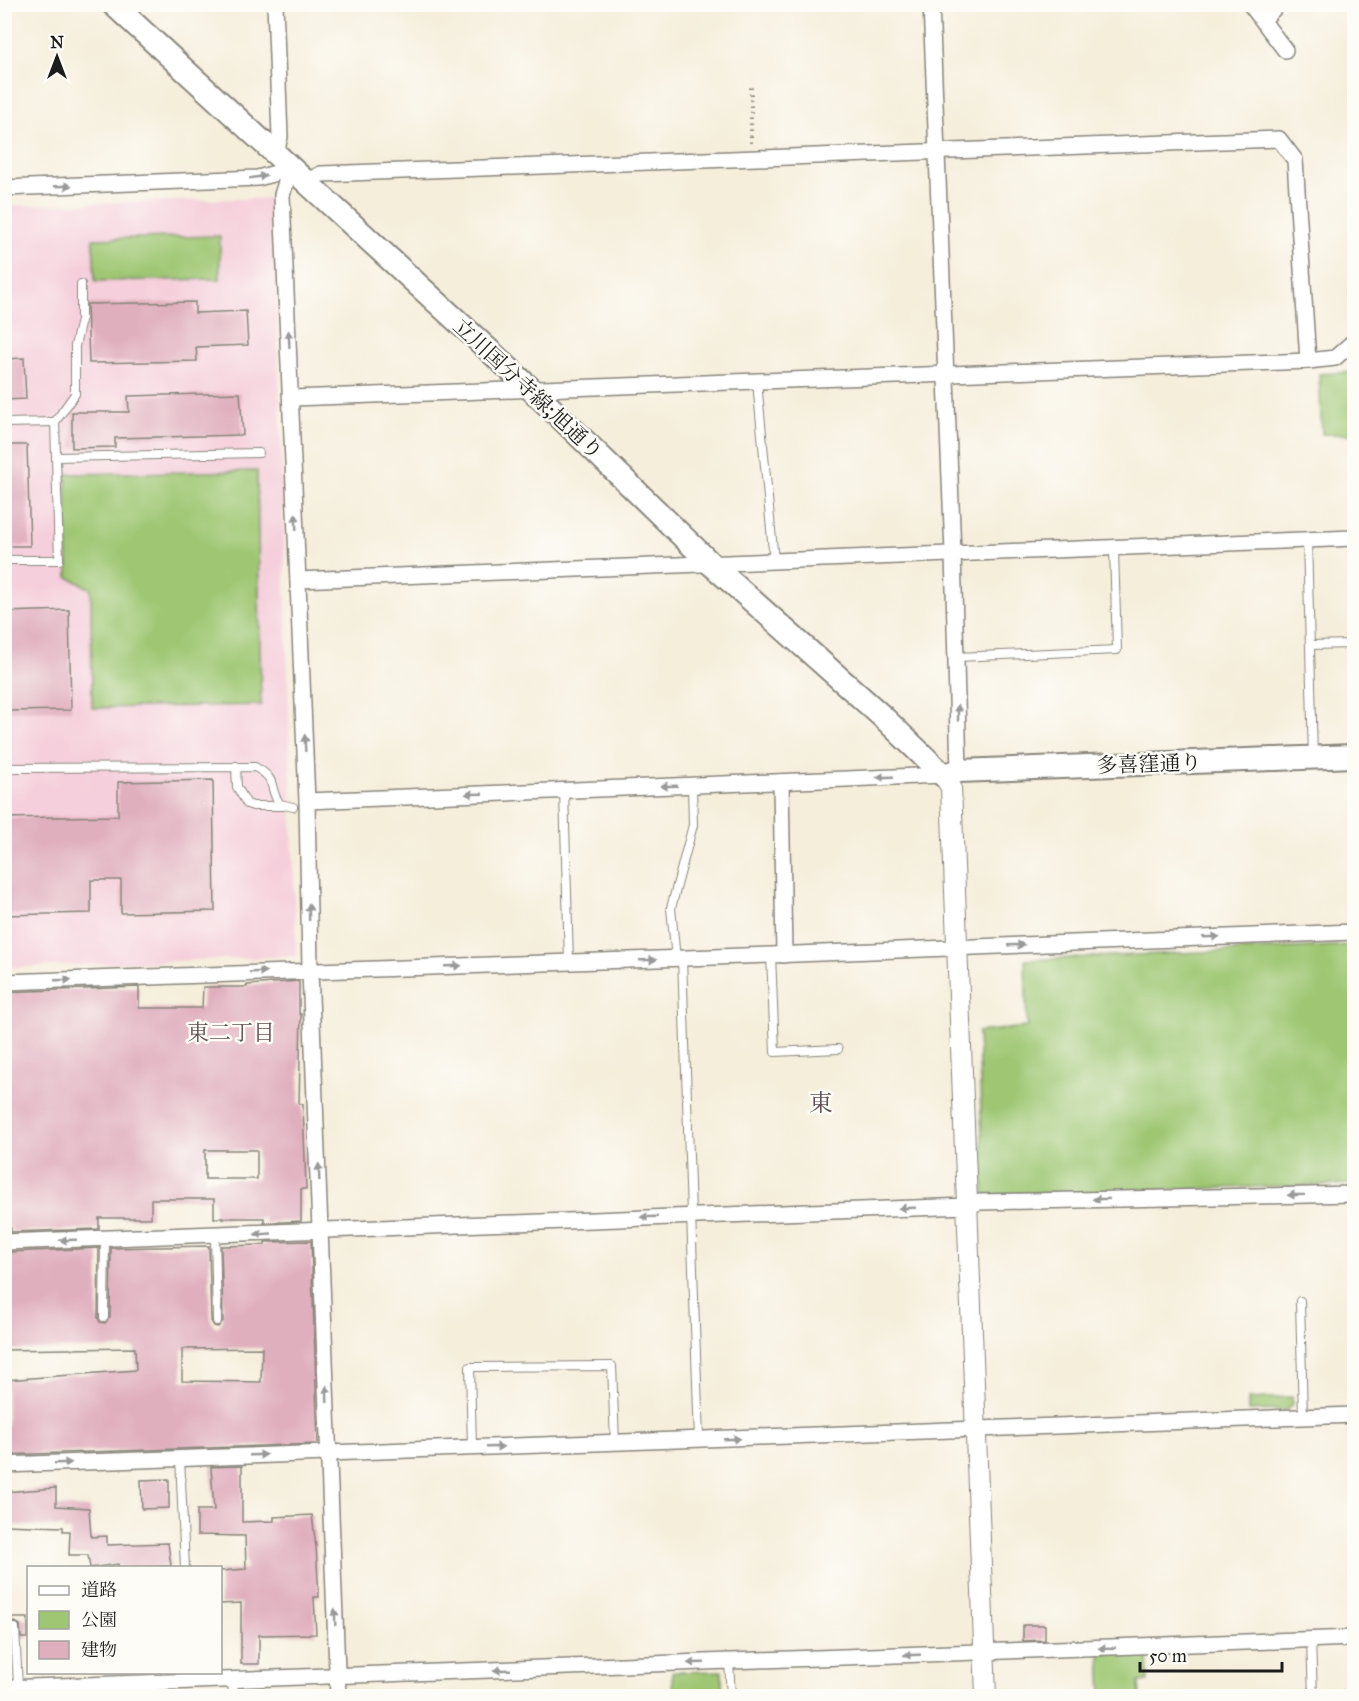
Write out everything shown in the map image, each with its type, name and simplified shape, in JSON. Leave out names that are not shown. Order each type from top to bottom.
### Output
[{"type":"main road","name":"立川国分寺線;旭通り","points":[[113,4],[532,390],[711,564],[951,773]]},
{"type":"main road","name":"多喜窪通り","points":[[951,773],[1354,756]]},
{"type":"street","points":[[275,4],[280,137],[290,169],[282,195],[298,580],[300,804],[310,970],[338,1696]]},
{"type":"street","points":[[931,4],[957,657],[951,788],[986,1696]]},
{"type":"street","points":[[1250,4],[1285,50]]},
{"type":"street","points":[[1263,20],[1278,4]]},
{"type":"street","points":[[4,188],[258,178],[290,169],[321,174],[1279,140],[1295,160],[1308,361]]},
{"type":"street","points":[[292,398],[1308,361],[1335,358],[1354,342]]},
{"type":"street","points":[[298,580],[1354,538]]},
{"type":"street","points":[[300,804],[951,773]]},
{"type":"street","points":[[778,955],[780,782]]},
{"type":"street","points":[[4,982],[1354,932]]},
{"type":"street","points":[[4,1242],[215,1236],[692,1215],[967,1206],[980,1202],[1354,1194]]},
{"type":"street","points":[[4,1465],[1354,1415]]},
{"type":"street","points":[[11,1687],[189,1677],[232,1680],[1354,1638]]},
{"type":"lane","points":[[4,560],[59,560],[56,422],[75,394],[75,346],[81,320],[81,284]]},
{"type":"lane","points":[[757,382],[774,561]]},
{"type":"lane","points":[[4,423],[56,422]]},
{"type":"lane","points":[[57,457],[259,453]]},
{"type":"lane","points":[[1306,540],[1313,758]]},
{"type":"lane","points":[[957,657],[1117,650],[1114,548]]},
{"type":"lane","points":[[1310,645],[1354,644]]},
{"type":"lane","points":[[236,766],[237,787],[247,804],[283,806],[300,804]]},
{"type":"lane","points":[[4,768],[255,767],[268,775],[277,800],[283,806]]},
{"type":"lane","points":[[692,785],[693,825],[671,908],[679,958],[692,1215],[699,1441]]},
{"type":"lane","points":[[564,791],[569,962]]},
{"type":"lane","points":[[778,955],[775,1052],[838,1049]]},
{"type":"lane","points":[[215,1236],[217,1321]]},
{"type":"lane","points":[[104,1317],[105,1238]]},
{"type":"lane","points":[[1300,1301],[1303,1417]]},
{"type":"lane","points":[[472,1448],[470,1367],[612,1366],[615,1443]]},
{"type":"lane","points":[[180,1458],[184,1566]]},
{"type":"lane","points":[[11,1687],[15,1628]]},
{"type":"lane","points":[[1311,1640],[1313,1696]]},
{"type":"lane","points":[[729,1662],[731,1696]]},
{"type":"lane","points":[[232,1680],[233,1696]]},
{"type":"path","points":[[751,87],[751,160]]},
{"type":"shaded area","points":[[274,198],[296,956],[5,968],[4,206]]},
{"type":"green space","points":[[220,236],[220,279],[95,281],[93,239]]},
{"type":"green space","points":[[1354,372],[1354,434],[1322,434],[1319,374]]},
{"type":"green space","points":[[257,471],[261,705],[92,708],[91,589],[68,577],[66,474]]},
{"type":"green space","points":[[1354,945],[1354,1184],[984,1195],[978,1032],[1027,1027],[1025,960]]},
{"type":"green space","points":[[1292,1397],[1292,1404],[1287,1410],[1248,1411],[1248,1399]]},
{"type":"green space","points":[[1147,1651],[1148,1681],[1139,1682],[1140,1696],[1102,1696],[1100,1653]]},
{"type":"green space","points":[[722,1671],[722,1696],[673,1696],[672,1672]]},
{"type":"building","points":[[195,302],[195,313],[246,311],[248,345],[196,347],[197,361],[89,363],[87,304]]},
{"type":"building","points":[[24,358],[26,399],[4,400],[4,359]]},
{"type":"building","points":[[240,393],[243,435],[115,438],[115,447],[72,448],[72,412],[129,412],[128,396]]},
{"type":"building","points":[[4,445],[27,445],[30,546],[4,546]]},
{"type":"building","points":[[69,610],[71,710],[4,711],[4,612]]},
{"type":"building","points":[[213,780],[215,911],[121,913],[121,880],[91,880],[91,913],[4,915],[4,818],[118,816],[118,782]]},
{"type":"building","points":[[299,981],[299,1014],[301,1014],[299,1104],[303,1104],[306,1189],[301,1189],[301,1221],[264,1223],[264,1218],[214,1218],[214,1199],[151,1199],[151,1218],[99,1218],[99,1229],[11,1232],[11,1228],[4,1228],[4,992],[139,987],[139,1008],[202,1008],[203,987],[247,987],[247,985]],"holes":[[[205,1150],[257,1150],[257,1179],[205,1179]]]},
{"type":"building","points":[[311,1241],[318,1444],[4,1455],[4,1425],[7,1425],[6,1380],[136,1370],[135,1348],[4,1350],[5,1291],[8,1291],[10,1252],[99,1248],[98,1317],[100,1322],[105,1323],[110,1317],[111,1248],[209,1246],[211,1321],[214,1326],[218,1327],[223,1321],[221,1246],[265,1245],[265,1242]],"holes":[[[262,1348],[261,1382],[182,1381],[182,1349]]]},
{"type":"building","points":[[242,1466],[242,1522],[274,1521],[274,1517],[312,1515],[319,1597],[314,1597],[316,1634],[259,1635],[259,1664],[241,1664],[241,1603],[222,1604],[222,1571],[246,1569],[245,1536],[197,1535],[197,1510],[214,1510],[211,1467]]},
{"type":"building","points":[[169,1479],[169,1508],[142,1509],[141,1480]]},
{"type":"building","points":[[56,1488],[56,1506],[89,1508],[91,1537],[107,1536],[107,1545],[168,1543],[171,1566],[118,1566],[118,1564],[90,1566],[88,1555],[69,1555],[70,1531],[63,1531],[63,1527],[4,1525],[4,1492]]},
{"type":"building","points":[[4,1618],[27,1618],[27,1638],[21,1638],[20,1625],[15,1622],[9,1626],[9,1637],[4,1637]]},
{"type":"building","points":[[1023,1625],[1045,1625],[1045,1640],[1023,1641]]},
{"type":"district","name":"東二丁目","points":[[231,1032]]},
{"type":"district","name":"東","points":[[821,1103]]}]
